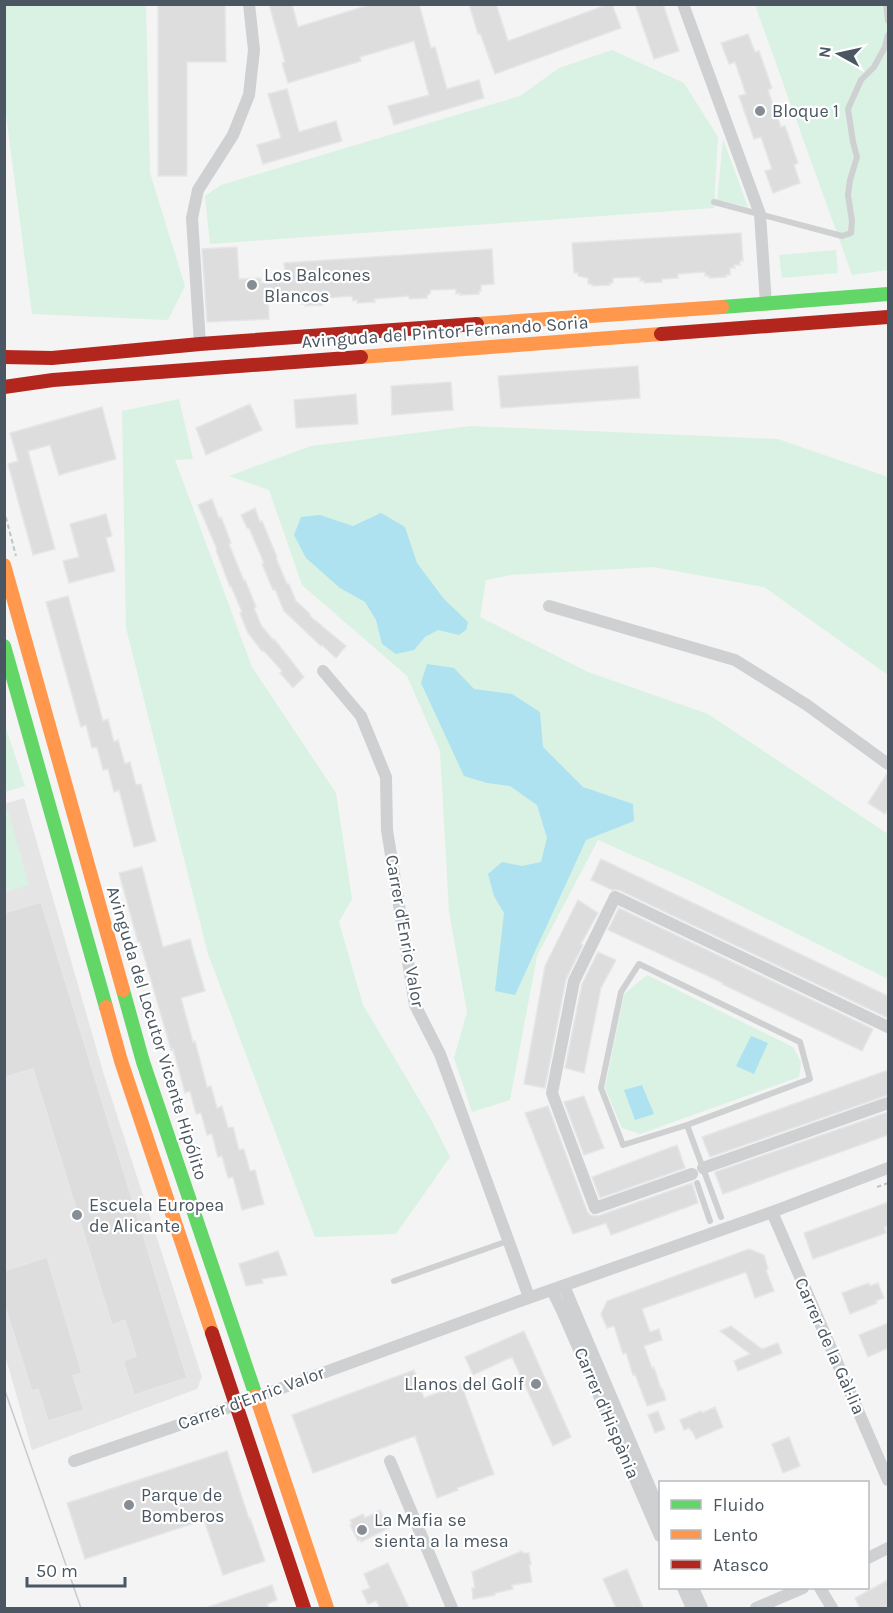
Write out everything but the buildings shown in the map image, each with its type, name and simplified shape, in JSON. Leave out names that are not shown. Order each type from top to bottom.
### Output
[{"type":"main road","name":"Avinguda del Pintor Fernando Soria","points":[[4,357],[52,358],[200,344],[888,294]]},
{"type":"main road","name":"Avinguda del Pintor Fernando Soria","points":[[4,387],[65,379],[888,317]]},
{"type":"main road","name":"Avinguda del Locutor Vicente Hipólito","points":[[11,562],[143,1062],[327,1608]]},
{"type":"main road","points":[[4,646],[121,1061],[304,1608]]},
{"type":"street","points":[[200,344],[192,218],[198,190],[233,135],[249,95],[254,50],[249,4]]},
{"type":"street","points":[[683,4],[760,214],[766,304]]},
{"type":"street","points":[[549,606],[735,660],[807,705],[888,764]]},
{"type":"street","name":"Carrer d'Enric Valor","points":[[323,671],[360,716],[386,777],[387,830],[415,1005],[440,1054],[529,1297]]},
{"type":"street","points":[[888,1027],[615,897],[574,981],[552,1093],[595,1208],[697,1175],[888,1103]]},
{"type":"street","name":"Carrer d'Enric Valor","points":[[74,1461],[772,1212],[888,1168]]},
{"type":"street","name":"Carrer de la Gàl·lia","points":[[772,1212],[888,1480]]},
{"type":"street","name":"Carrer d'Hispània","points":[[558,1288],[659,1509]]},
{"type":"street","name":"Carrer d'Hispània","points":[[558,1288],[569,1325],[659,1534]]},
{"type":"street","points":[[390,1461],[452,1608]]},
{"type":"street","points":[[869,1557],[888,1548]]},
{"type":"street","points":[[684,1589],[692,1608]]},
{"type":"street","points":[[694,1589],[702,1608]]},
{"type":"street","points":[[756,1608],[799,1589]]},
{"type":"street","points":[[821,1589],[832,1608]]},
{"type":"lane","points":[[886,4],[888,21]]},
{"type":"lane","points":[[714,202],[842,236],[851,233],[852,221],[848,195],[857,157],[848,110],[861,80],[874,66],[885,47],[888,35]]},
{"type":"lane","points":[[639,964],[800,1042],[810,1079],[687,1125],[623,1145],[602,1088],[621,992],[639,964]]},
{"type":"lane","points":[[687,1125],[697,1175],[710,1221]]},
{"type":"lane","points":[[697,1175],[721,1217]]},
{"type":"lane","points":[[393,1281],[508,1241]]},
{"type":"path","points":[[4,510],[11,562]]},
{"type":"shaded area","name":"Escuela Europea de Alicante","points":[[24,798],[104,1075],[202,1377],[197,1389],[32,1450],[5,1355],[4,804]]},
{"type":"green space","points":[[4,5],[146,5],[150,173],[185,286],[168,320],[32,314],[5,107]]},
{"type":"green space","points":[[755,5],[888,5],[888,270],[852,275]]},
{"type":"green space","points":[[612,50],[684,83],[718,137],[714,208],[210,244],[205,196],[221,185],[520,96],[559,68]]},
{"type":"green space","points":[[723,139],[748,207],[717,200]]},
{"type":"green space","points":[[836,250],[838,273],[782,278],[779,255]]},
{"type":"green space","points":[[179,399],[193,459],[175,460],[252,667],[336,793],[352,899],[339,922],[363,1005],[432,1121],[450,1157],[396,1234],[315,1237],[208,954],[126,628],[122,411]]},
{"type":"green space","points":[[471,426],[778,439],[888,477],[888,675],[764,587],[653,567],[511,575],[486,580],[480,617],[588,672],[708,714],[888,834],[888,979],[695,883],[598,840],[537,956],[510,1100],[472,1112],[454,1058],[467,1012],[449,912],[440,751],[407,676],[302,585],[269,490],[229,476],[311,446]]},
{"type":"green space","points":[[4,722],[25,786],[5,792],[4,792]]},
{"type":"green space","points":[[8,811],[29,885],[5,892],[4,812]]},
{"type":"green space","points":[[647,975],[793,1047],[801,1062],[799,1077],[640,1134],[622,1128],[605,1088],[624,994]]},
{"type":"water","points":[[381,513],[405,527],[417,563],[444,599],[468,622],[466,630],[459,635],[438,630],[425,637],[414,650],[396,654],[382,644],[376,620],[365,602],[340,588],[306,558],[294,535],[301,517],[320,515],[353,526]]},
{"type":"water","points":[[427,664],[454,668],[474,689],[512,694],[540,712],[543,747],[583,787],[633,804],[634,821],[586,840],[515,995],[495,991],[504,913],[494,896],[488,874],[502,862],[522,866],[541,862],[547,838],[537,805],[510,786],[487,783],[464,776],[421,683]]},
{"type":"water","points":[[751,1036],[768,1043],[754,1074],[736,1066]]},
{"type":"water","points":[[642,1085],[654,1114],[635,1120],[624,1090]]},
{"type":"tram line","points":[[4,1388],[81,1608]]},
{"type":"traffic: fast","points":[[722,307],[888,294]]},
{"type":"traffic: fast","points":[[4,646],[106,1007]]},
{"type":"traffic: fast","points":[[123,990],[143,1062],[256,1396]]},
{"type":"traffic: slow","points":[[477,324],[722,307]]},
{"type":"traffic: slow","points":[[361,357],[661,334]]},
{"type":"traffic: slow","points":[[4,565],[123,990]]},
{"type":"traffic: slow","points":[[106,1007],[121,1061],[212,1333]]},
{"type":"traffic: slow","points":[[256,1396],[327,1608]]},
{"type":"traffic: jam","points":[[661,334],[888,317]]},
{"type":"traffic: jam","points":[[4,357],[52,358],[200,344],[477,324]]},
{"type":"traffic: jam","points":[[4,387],[53,380],[361,357]]},
{"type":"traffic: jam","points":[[212,1333],[304,1608]]},
{"type":"place","name":"Bloque 1","points":[[760,111]]},
{"type":"place","name":"Los Balcones Blancos","points":[[252,285]]},
{"type":"place","name":"Escuela Europea de Alicante","points":[[77,1215]]},
{"type":"place","name":"Llanos del Golf","points":[[536,1384]]},
{"type":"place","name":"Parque de Bomberos","points":[[129,1505]]},
{"type":"place","name":"La Mafia se sienta a la mesa","points":[[362,1530]]}]
